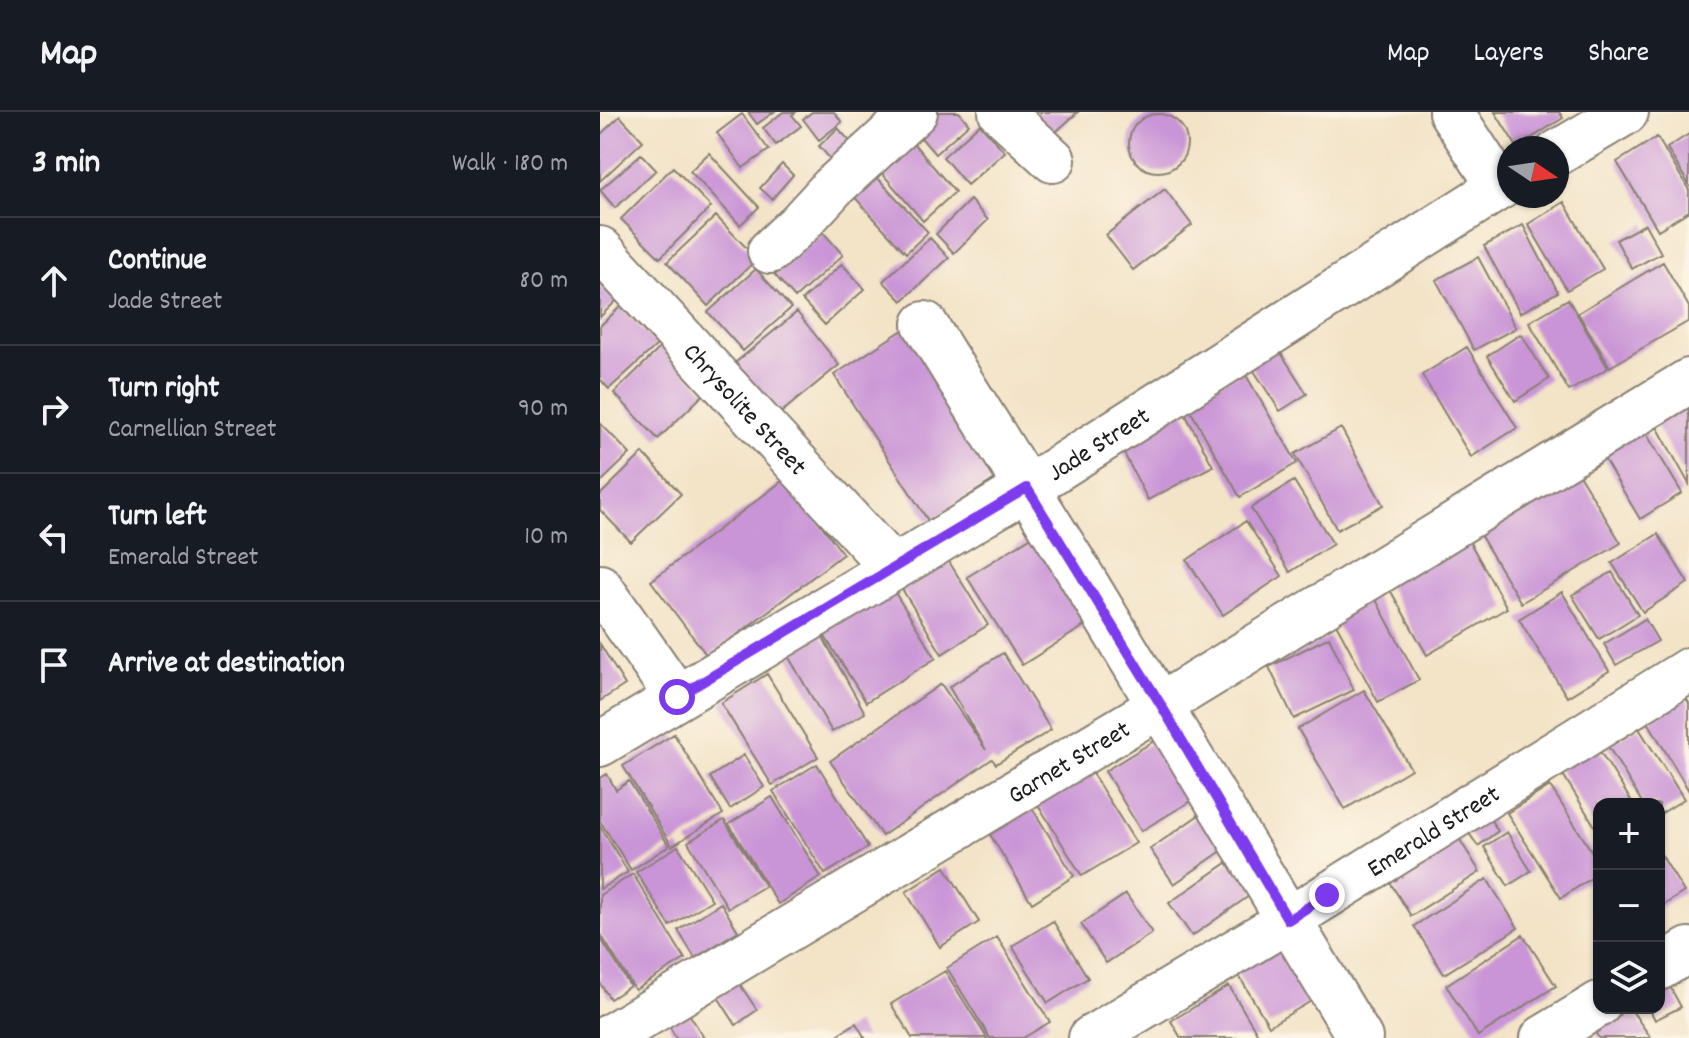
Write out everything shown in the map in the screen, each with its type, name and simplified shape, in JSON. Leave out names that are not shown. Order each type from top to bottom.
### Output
[{"type":"street","points":[[770,251],[833,187],[915,112]]},
{"type":"street","points":[[1001,112],[1053,160]]},
{"type":"street","points":[[1451,112],[1497,174]]},
{"type":"street","points":[[1569,146],[1626,112]]},
{"type":"street","name":"Jade Street","points":[[600,744],[1027,488],[1497,188]]},
{"type":"street","name":"Chrysolite Street","points":[[600,249],[892,567]]},
{"type":"street","points":[[925,324],[1161,705],[1360,1038]]},
{"type":"street","name":"Garnet Street","points":[[607,1038],[1161,705],[1689,381]]},
{"type":"street","points":[[600,587],[677,697]]},
{"type":"street","name":"Emerald Street","points":[[1091,1038],[1288,920],[1689,670]]},
{"type":"street","points":[[1665,964],[1689,950]]},
{"type":"street","points":[[1543,1038],[1593,1008]]},
{"type":"building","points":[[748,112],[774,112],[757,124]]},
{"type":"building","points":[[783,112],[796,112],[792,115],[801,126],[776,145],[763,128]]},
{"type":"building","points":[[812,112],[834,112],[842,122],[819,140],[803,119]]},
{"type":"building","points":[[924,112],[959,112],[969,124],[935,154],[910,125]]},
{"type":"building","points":[[1022,112],[1078,112],[1047,140]]},
{"type":"building","points":[[1495,112],[1559,112],[1563,118],[1534,136],[1510,136]]},
{"type":"building","points":[[742,114],[769,150],[743,168],[717,133]]},
{"type":"building","points":[[1158,114],[1179,122],[1187,143],[1179,164],[1158,172],[1137,164],[1129,143],[1137,122]]},
{"type":"building","points":[[620,116],[643,141],[600,181],[600,135]]},
{"type":"building","points":[[980,124],[1005,152],[967,185],[943,157]]},
{"type":"building","points":[[838,128],[854,146],[834,163],[819,146]]},
{"type":"building","points":[[1689,134],[1689,185],[1667,148]]},
{"type":"building","points":[[907,136],[955,192],[923,221],[875,165]]},
{"type":"building","points":[[1657,137],[1689,190],[1689,211],[1658,230],[1617,162]]},
{"type":"building","points":[[709,153],[759,207],[740,225],[690,171]]},
{"type":"building","points":[[641,154],[656,170],[615,208],[600,190]]},
{"type":"building","points":[[782,164],[793,175],[772,199],[760,188]]},
{"type":"building","points":[[673,167],[711,207],[660,258],[621,219]]},
{"type":"building","points":[[871,171],[928,232],[906,253],[849,191]]},
{"type":"building","points":[[1165,189],[1192,225],[1133,270],[1106,235]]},
{"type":"building","points":[[970,200],[988,220],[954,253],[936,234]]},
{"type":"building","points":[[1554,208],[1567,208],[1603,269],[1567,290],[1528,224]]},
{"type":"building","points":[[716,216],[757,259],[708,306],[667,262]]},
{"type":"building","points":[[1645,224],[1661,253],[1632,269],[1616,240]]},
{"type":"building","points":[[1523,225],[1558,292],[1520,313],[1484,246]]},
{"type":"building","points":[[823,232],[843,255],[795,298],[775,275]]},
{"type":"building","points":[[930,238],[949,258],[902,301],[883,281]]},
{"type":"building","points":[[1478,257],[1516,328],[1474,350],[1436,280]]},
{"type":"building","points":[[1663,262],[1689,307],[1689,321],[1610,367],[1578,313]]},
{"type":"building","points":[[842,264],[865,289],[825,325],[802,300]]},
{"type":"building","points":[[756,269],[791,308],[743,351],[708,312]]},
{"type":"building","points":[[600,276],[620,297],[600,317]]},
{"type":"building","points":[[1568,299],[1608,368],[1569,391],[1529,322]]},
{"type":"building","points":[[621,306],[657,345],[609,389],[600,379],[600,326]]},
{"type":"building","points":[[797,312],[839,365],[778,415],[735,363]]},
{"type":"building","points":[[912,324],[1007,471],[929,522],[834,375]]},
{"type":"building","points":[[1521,334],[1549,379],[1515,401],[1487,356]]},
{"type":"building","points":[[1274,342],[1307,394],[1280,411],[1247,360]]},
{"type":"building","points":[[662,346],[706,392],[658,439],[614,393]]},
{"type":"building","points":[[1467,347],[1517,428],[1471,457],[1422,375]]},
{"type":"building","points":[[1243,370],[1297,463],[1240,497],[1186,403]]},
{"type":"building","points":[[1689,391],[1689,484],[1650,414]]},
{"type":"building","points":[[1183,410],[1213,466],[1148,500],[1119,444]]},
{"type":"building","points":[[1637,418],[1682,493],[1640,519],[1595,444]]},
{"type":"building","points":[[600,423],[630,454],[600,483]]},
{"type":"building","points":[[1341,428],[1383,505],[1337,530],[1295,454]]},
{"type":"building","points":[[643,453],[681,494],[631,542],[600,510],[600,495]]},
{"type":"building","points":[[1575,468],[1621,543],[1521,603],[1476,528]]},
{"type":"building","points":[[786,478],[843,554],[708,657],[651,581]]},
{"type":"building","points":[[1294,481],[1333,544],[1290,572],[1251,508]]},
{"type":"building","points":[[1246,521],[1282,576],[1223,615],[1187,560]]},
{"type":"building","points":[[1465,534],[1507,608],[1427,655],[1385,581]]},
{"type":"building","points":[[1658,534],[1688,583],[1643,612],[1612,563]]},
{"type":"building","points":[[1035,535],[1089,623],[1022,665],[967,577]]},
{"type":"building","points":[[948,560],[988,625],[942,654],[902,589]]},
{"type":"building","points":[[1612,572],[1638,615],[1599,639],[1572,595]]},
{"type":"building","points":[[1368,585],[1419,680],[1378,702],[1327,607]]},
{"type":"building","points":[[892,588],[936,658],[866,702],[822,632]]},
{"type":"building","points":[[1562,592],[1609,671],[1567,697],[1519,619]]},
{"type":"building","points":[[1645,619],[1658,641],[1616,665],[1604,644]]},
{"type":"building","points":[[821,634],[865,713],[832,732],[787,654]]},
{"type":"building","points":[[1329,637],[1354,690],[1294,719],[1269,667]]},
{"type":"building","points":[[600,644],[625,685],[600,701]]},
{"type":"building","points":[[1003,653],[1051,730],[996,764],[992,759],[882,836],[830,761],[941,684],[986,750],[949,687]]},
{"type":"building","points":[[767,674],[818,757],[772,785],[721,703]]},
{"type":"building","points":[[1364,690],[1411,769],[1345,809],[1298,729]]},
{"type":"building","points":[[1686,698],[1689,703],[1689,791],[1648,722]]},
{"type":"building","points":[[1638,727],[1684,799],[1665,811],[1665,798],[1639,798],[1608,746]]},
{"type":"building","points":[[1167,733],[1203,794],[1141,831],[1105,771]]},
{"type":"building","points":[[674,734],[723,814],[672,846],[623,766]]},
{"type":"building","points":[[1596,745],[1629,798],[1593,798],[1593,823],[1559,768]]},
{"type":"building","points":[[744,755],[764,787],[730,809],[710,777]]},
{"type":"building","points":[[817,764],[868,847],[825,874],[773,791]]},
{"type":"building","points":[[1090,770],[1136,843],[1082,876],[1037,803]]},
{"type":"building","points":[[607,774],[616,790],[629,781],[669,846],[631,870],[600,821],[600,778]]},
{"type":"building","points":[[1550,786],[1593,854],[1593,877],[1561,898],[1507,813]]},
{"type":"building","points":[[772,797],[821,877],[778,904],[729,824]]},
{"type":"building","points":[[1027,800],[1074,876],[1032,903],[985,826]]},
{"type":"building","points":[[1480,804],[1498,831],[1478,846],[1459,819]]},
{"type":"building","points":[[1212,806],[1236,841],[1174,884],[1150,849]]},
{"type":"building","points":[[724,820],[765,886],[728,908],[688,842]]},
{"type":"building","points":[[1450,824],[1480,872],[1411,916],[1381,868]]},
{"type":"building","points":[[600,826],[628,872],[600,889]]},
{"type":"building","points":[[1507,832],[1531,871],[1508,886],[1484,847]]},
{"type":"building","points":[[678,846],[712,900],[670,926],[636,872]]},
{"type":"building","points":[[1237,856],[1259,889],[1192,936],[1169,903]]},
{"type":"building","points":[[1665,861],[1684,892],[1665,904]]},
{"type":"building","points":[[945,867],[979,922],[940,947],[906,892]]},
{"type":"building","points":[[633,874],[685,959],[635,990],[600,933],[600,895]]},
{"type":"building","points":[[1487,879],[1518,928],[1444,974],[1414,926]]},
{"type":"building","points":[[1126,894],[1152,933],[1106,963],[1081,924]]},
{"type":"building","points":[[721,903],[738,931],[695,958],[678,930]]},
{"type":"building","points":[[1053,921],[1088,978],[1048,1003],[1012,946]]},
{"type":"building","points":[[1523,935],[1556,986],[1478,1036],[1446,985]]},
{"type":"building","points":[[600,937],[630,986],[610,999],[600,983]]},
{"type":"building","points":[[997,937],[1050,1022],[1023,1038],[990,1038],[947,968]]},
{"type":"building","points":[[1285,941],[1318,997],[1269,1026],[1236,971]]},
{"type":"building","points":[[945,971],[987,1038],[912,1038],[891,1004]]},
{"type":"building","points":[[737,980],[757,1010],[736,1025],[716,994]]},
{"type":"building","points":[[1668,983],[1681,1007],[1655,1020],[1652,1014],[1665,1014],[1665,985]]},
{"type":"building","points":[[1229,986],[1260,1038],[1181,1038],[1171,1021]]},
{"type":"building","points":[[688,1012],[704,1038],[676,1038],[668,1024]]},
{"type":"building","points":[[1602,1014],[1634,1014],[1651,1038],[1599,1038],[1589,1023]]},
{"type":"building","points":[[856,1023],[865,1038],[833,1038]]},
{"type":"route","points":[[677,697],[1027,488],[1161,705],[1288,920],[1327,895]]}]
